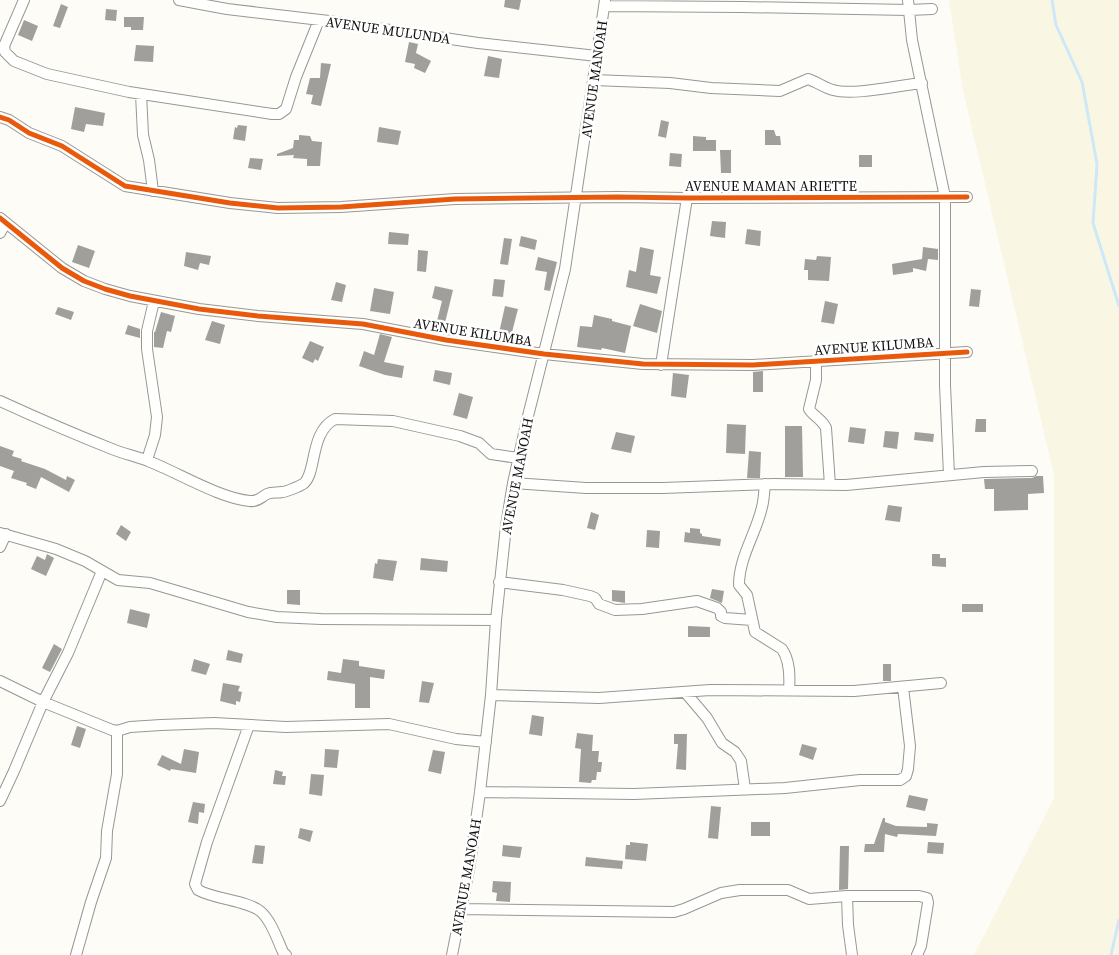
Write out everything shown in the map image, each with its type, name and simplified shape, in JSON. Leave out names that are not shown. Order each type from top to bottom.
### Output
[{"type":"street","points":[[24,0],[4,46],[9,58],[20,64],[47,74],[141,94],[272,114],[279,114],[286,109],[296,76],[319,20]]},
{"type":"street","name":"AVENUE MULUNDA","points":[[179,0],[227,9],[478,43],[598,56]]},
{"type":"street","points":[[604,3],[801,9],[909,5],[932,9]]},
{"type":"street","name":"AVENUE MANOAH","points":[[452,955],[470,864],[480,792],[492,695],[499,582],[506,526],[518,458],[565,269],[598,56],[604,3]]},
{"type":"street","points":[[909,5],[912,40],[945,196],[945,385],[949,475]]},
{"type":"street","points":[[594,80],[780,91],[808,80],[842,92],[874,90],[922,83]]},
{"type":"street","points":[[141,94],[143,135],[149,160],[153,191]]},
{"type":"street","name":"AVENUE MAMAN ARIETTE","points":[[0,117],[9,120],[29,133],[62,146],[125,186],[230,203],[298,208],[455,199],[967,197]]},
{"type":"street","points":[[661,365],[687,198]]},
{"type":"street","points":[[0,233],[3,221]]},
{"type":"street","name":"AVENUE KILUMBA","points":[[3,221],[62,268],[84,280],[105,289],[154,301],[199,309],[258,316],[363,324],[446,340],[544,354],[610,362],[661,365],[753,365],[967,352]]},
{"type":"street","points":[[147,460],[155,435],[157,417],[147,349],[147,331],[154,301]]},
{"type":"street","points":[[816,362],[816,380],[809,409],[811,413],[823,422],[826,428],[830,485]]},
{"type":"street","points":[[0,402],[114,450],[147,460],[227,495],[243,500],[256,501],[266,494],[284,492],[307,481],[314,452],[322,431],[327,423],[335,419],[393,420],[460,436],[479,443],[491,454],[518,458]]},
{"type":"street","points":[[513,483],[586,488],[664,488],[765,484],[830,485],[949,475],[1032,471]]},
{"type":"street","points":[[765,484],[762,508],[739,572],[739,585],[747,595],[755,632],[782,649],[784,653],[790,674],[788,690]]},
{"type":"street","points":[[0,547],[3,534],[56,549],[85,561],[118,580],[150,582],[248,612],[277,617],[496,620]]},
{"type":"street","points":[[0,801],[43,702],[68,654],[102,571]]},
{"type":"street","points":[[499,582],[590,596],[599,604],[614,610],[696,601],[717,608],[724,618],[752,620]]},
{"type":"street","points":[[0,681],[43,702],[117,731],[130,727],[214,723],[286,727],[389,724],[456,739],[486,742]]},
{"type":"street","points":[[492,695],[599,698],[685,692],[854,691],[941,683]]},
{"type":"street","points":[[480,792],[634,794],[785,788],[860,780],[900,780],[906,776],[910,746],[902,687]]},
{"type":"street","points":[[685,692],[707,718],[722,743],[735,752],[741,761],[745,790]]},
{"type":"street","points":[[249,725],[207,842],[195,884],[203,894],[235,901],[260,910],[286,955]]},
{"type":"street","points":[[76,955],[90,902],[106,858],[107,832],[117,774],[117,731]]},
{"type":"street","points":[[462,909],[674,912],[721,893],[740,890],[788,890],[809,899],[847,896],[919,896],[927,898],[928,903],[924,935],[916,955]]},
{"type":"street","points":[[847,896],[852,955]]},
{"type":"shaded area","points":[[949,0],[1119,0],[1119,955],[974,955],[1054,798],[1054,475],[963,91]]},
{"type":"building","points":[[505,0],[521,0],[519,10],[504,7]]},
{"type":"building","points":[[61,4],[68,7],[60,28],[53,26]]},
{"type":"building","points":[[106,9],[117,10],[116,21],[105,20]]},
{"type":"building","points":[[124,17],[144,17],[143,30],[131,30],[131,27],[124,27]]},
{"type":"building","points":[[24,20],[38,26],[32,41],[18,35]]},
{"type":"building","points":[[409,42],[418,44],[416,53],[431,61],[425,73],[414,68],[415,64],[405,62]]},
{"type":"building","points":[[136,45],[154,46],[153,62],[134,61]]},
{"type":"building","points":[[488,56],[502,59],[499,78],[484,76]]},
{"type":"building","points":[[321,63],[331,64],[321,106],[311,104],[313,95],[306,94],[310,78],[320,78]]},
{"type":"building","points":[[75,107],[105,113],[103,126],[86,124],[84,132],[71,129]]},
{"type":"building","points":[[661,120],[669,122],[666,138],[658,136]]},
{"type":"building","points":[[238,125],[247,126],[245,141],[233,139],[235,127],[237,128]]},
{"type":"building","points":[[379,127],[401,131],[398,145],[377,142]]},
{"type":"building","points":[[765,130],[774,130],[776,136],[780,136],[781,145],[765,145]]},
{"type":"building","points":[[299,135],[310,136],[312,141],[322,142],[320,166],[307,166],[307,159],[293,158],[294,155],[277,156],[277,154],[293,148],[294,140],[299,140]]},
{"type":"building","points":[[693,136],[706,137],[706,140],[716,140],[716,151],[693,151]]},
{"type":"building","points":[[720,150],[731,150],[731,173],[721,173]]},
{"type":"building","points":[[670,153],[682,154],[681,167],[669,166]]},
{"type":"building","points":[[859,155],[872,155],[872,167],[859,167]]},
{"type":"building","points":[[250,158],[263,159],[261,170],[248,168]]},
{"type":"building","points":[[712,221],[726,222],[725,238],[710,236]]},
{"type":"building","points":[[747,229],[761,231],[760,246],[745,244]]},
{"type":"building","points":[[389,232],[409,234],[408,245],[388,244]]},
{"type":"building","points":[[521,236],[537,240],[535,250],[519,246]]},
{"type":"building","points":[[504,238],[512,239],[508,265],[500,264]]},
{"type":"building","points":[[78,245],[95,251],[89,268],[72,262]]},
{"type":"building","points":[[640,247],[654,250],[650,275],[661,277],[657,294],[626,287],[629,270],[636,272]]},
{"type":"building","points":[[923,247],[938,249],[938,260],[928,259],[926,271],[913,268],[913,272],[893,275],[892,264],[922,259]]},
{"type":"building","points":[[418,250],[428,251],[426,272],[417,271]]},
{"type":"building","points":[[186,252],[211,256],[209,265],[200,263],[198,270],[184,266]]},
{"type":"building","points":[[817,256],[831,257],[829,281],[808,280],[808,270],[804,270],[805,259],[816,260]]},
{"type":"building","points":[[538,257],[557,262],[550,291],[544,290],[547,272],[535,270]]},
{"type":"building","points":[[494,279],[505,280],[503,297],[492,296]]},
{"type":"building","points":[[336,282],[346,285],[342,302],[331,300]]},
{"type":"building","points":[[435,286],[453,290],[444,327],[436,325],[442,301],[432,298]]},
{"type":"building","points":[[374,288],[394,292],[390,314],[370,311]]},
{"type":"building","points":[[971,289],[981,290],[979,307],[969,306]]},
{"type":"building","points":[[825,301],[838,304],[834,324],[821,322]]},
{"type":"building","points":[[640,304],[662,311],[657,333],[633,326]]},
{"type":"building","points":[[505,306],[518,309],[511,336],[499,333]]},
{"type":"building","points":[[58,307],[74,312],[71,320],[55,314]]},
{"type":"building","points":[[161,312],[175,316],[171,332],[167,331],[163,348],[154,347],[154,332]]},
{"type":"building","points":[[594,315],[631,326],[625,353],[602,348],[601,350],[577,347],[580,326],[592,327]]},
{"type":"building","points":[[212,321],[225,325],[220,344],[205,340]]},
{"type":"building","points":[[128,325],[140,329],[140,338],[125,334]]},
{"type":"building","points":[[380,334],[392,337],[384,362],[404,366],[402,378],[385,375],[359,366],[364,351],[374,355]]},
{"type":"building","points":[[310,341],[324,347],[318,361],[315,359],[313,363],[302,358]]},
{"type":"building","points":[[435,370],[452,373],[450,385],[433,381]]},
{"type":"building","points":[[763,371],[763,392],[753,392],[753,372]]},
{"type":"building","points":[[673,373],[689,375],[686,398],[671,396]]},
{"type":"building","points":[[459,393],[473,397],[467,419],[453,415]]},
{"type":"building","points":[[976,419],[986,419],[986,432],[975,432]]},
{"type":"building","points":[[727,424],[746,425],[745,454],[726,453]]},
{"type":"building","points":[[785,426],[802,426],[803,477],[785,477]]},
{"type":"building","points":[[850,427],[866,429],[864,444],[848,442]]},
{"type":"building","points":[[885,431],[899,432],[897,449],[883,447]]},
{"type":"building","points":[[616,432],[635,436],[631,453],[611,449]]},
{"type":"building","points":[[915,432],[934,434],[933,442],[914,440]]},
{"type":"building","points":[[0,446],[14,451],[12,456],[22,459],[21,461],[45,469],[66,480],[67,476],[75,480],[69,492],[41,477],[36,489],[26,485],[27,483],[11,478],[14,471],[0,466]]},
{"type":"building","points":[[749,451],[761,452],[760,478],[747,478]]},
{"type":"building","points":[[1043,476],[1044,493],[1028,494],[1028,510],[994,511],[994,489],[985,489],[984,479],[1032,478]]},
{"type":"building","points":[[888,505],[902,507],[900,522],[885,520]]},
{"type":"building","points":[[591,512],[599,515],[595,530],[587,528]]},
{"type":"building","points":[[121,525],[131,532],[126,541],[116,534]]},
{"type":"building","points":[[690,528],[700,529],[702,536],[721,539],[720,546],[684,542],[685,532],[690,533]]},
{"type":"building","points":[[647,530],[660,531],[659,548],[646,547]]},
{"type":"building","points":[[47,554],[54,558],[46,576],[31,569],[37,556],[45,560]]},
{"type":"building","points":[[932,554],[940,554],[940,558],[946,558],[946,567],[932,566]]},
{"type":"building","points":[[421,558],[448,561],[447,572],[420,570]]},
{"type":"building","points":[[378,559],[397,561],[393,581],[373,578],[375,563],[377,564]]},
{"type":"building","points":[[712,589],[724,591],[722,603],[710,598]]},
{"type":"building","points":[[287,590],[300,590],[300,605],[287,604]]},
{"type":"building","points":[[612,590],[625,591],[625,603],[612,601]]},
{"type":"building","points":[[962,604],[983,604],[983,612],[962,612]]},
{"type":"building","points":[[130,609],[150,614],[147,628],[127,623]]},
{"type":"building","points":[[688,626],[710,627],[710,637],[688,637]]},
{"type":"building","points":[[54,644],[62,649],[50,672],[42,668]]},
{"type":"building","points":[[228,650],[243,654],[241,663],[226,660]]},
{"type":"building","points":[[194,659],[210,664],[206,675],[191,671]]},
{"type":"building","points":[[343,659],[359,661],[359,666],[385,670],[384,679],[370,677],[370,708],[355,708],[355,684],[327,680],[328,671],[341,673]]},
{"type":"building","points":[[883,664],[891,664],[891,681],[883,681]]},
{"type":"building","points":[[422,681],[434,683],[429,703],[419,702]]},
{"type":"building","points":[[223,683],[240,686],[238,691],[242,692],[240,702],[236,701],[236,705],[220,701]]},
{"type":"building","points":[[532,715],[544,717],[542,736],[529,734]]},
{"type":"building","points":[[77,726],[86,729],[80,748],[71,745]]},
{"type":"building","points":[[577,733],[593,735],[592,751],[599,751],[598,762],[602,762],[601,772],[597,772],[596,780],[592,780],[591,783],[579,782],[581,749],[575,748]]},
{"type":"building","points":[[674,734],[687,734],[686,770],[676,769],[678,744],[674,744]]},
{"type":"building","points":[[802,744],[817,748],[813,760],[799,755]]},
{"type":"building","points":[[184,749],[199,752],[196,773],[171,769],[170,771],[157,765],[162,755],[181,764]]},
{"type":"building","points":[[325,749],[339,750],[337,768],[324,767]]},
{"type":"building","points":[[433,750],[445,752],[441,774],[428,771]]},
{"type":"building","points":[[275,770],[283,772],[282,776],[286,776],[285,785],[273,784]]},
{"type":"building","points":[[311,774],[324,775],[322,796],[309,794]]},
{"type":"building","points":[[909,795],[928,799],[925,811],[906,807]]},
{"type":"building","points":[[193,802],[205,804],[204,813],[199,812],[198,824],[188,822]]},
{"type":"building","points":[[711,806],[721,807],[718,839],[708,838]]},
{"type":"building","points":[[883,818],[885,818],[885,822],[896,826],[927,827],[927,823],[938,824],[936,836],[898,834],[897,837],[885,834],[884,852],[864,852],[865,844],[874,844]]},
{"type":"building","points":[[751,822],[770,822],[770,836],[751,836]]},
{"type":"building","points":[[300,828],[313,831],[310,842],[298,838]]},
{"type":"building","points":[[630,842],[648,844],[646,861],[625,859],[626,845],[630,845]]},
{"type":"building","points":[[928,842],[944,843],[943,854],[927,853]]},
{"type":"building","points":[[255,845],[265,846],[263,864],[252,863]]},
{"type":"building","points":[[503,845],[522,847],[520,858],[502,856]]},
{"type":"building","points":[[840,846],[849,846],[848,889],[839,890]]},
{"type":"building","points":[[586,857],[623,861],[622,869],[585,866]]},
{"type":"building","points":[[493,881],[511,882],[510,902],[496,901],[497,893],[492,892]]},
{"type":"waterway","points":[[1052,0],[1056,25],[1082,82],[1097,164],[1093,223],[1119,306]]},
{"type":"waterway","points":[[1111,955],[1119,920]]},
{"type":"cycle path","points":[[0,117],[9,120],[29,133],[62,146],[125,186],[230,203],[278,208],[341,207],[455,199],[967,197]]},
{"type":"cycle path","points":[[0,218],[62,268],[84,281],[130,296],[199,309],[258,316],[363,324],[446,340],[544,354],[643,364],[753,365],[967,352]]}]
